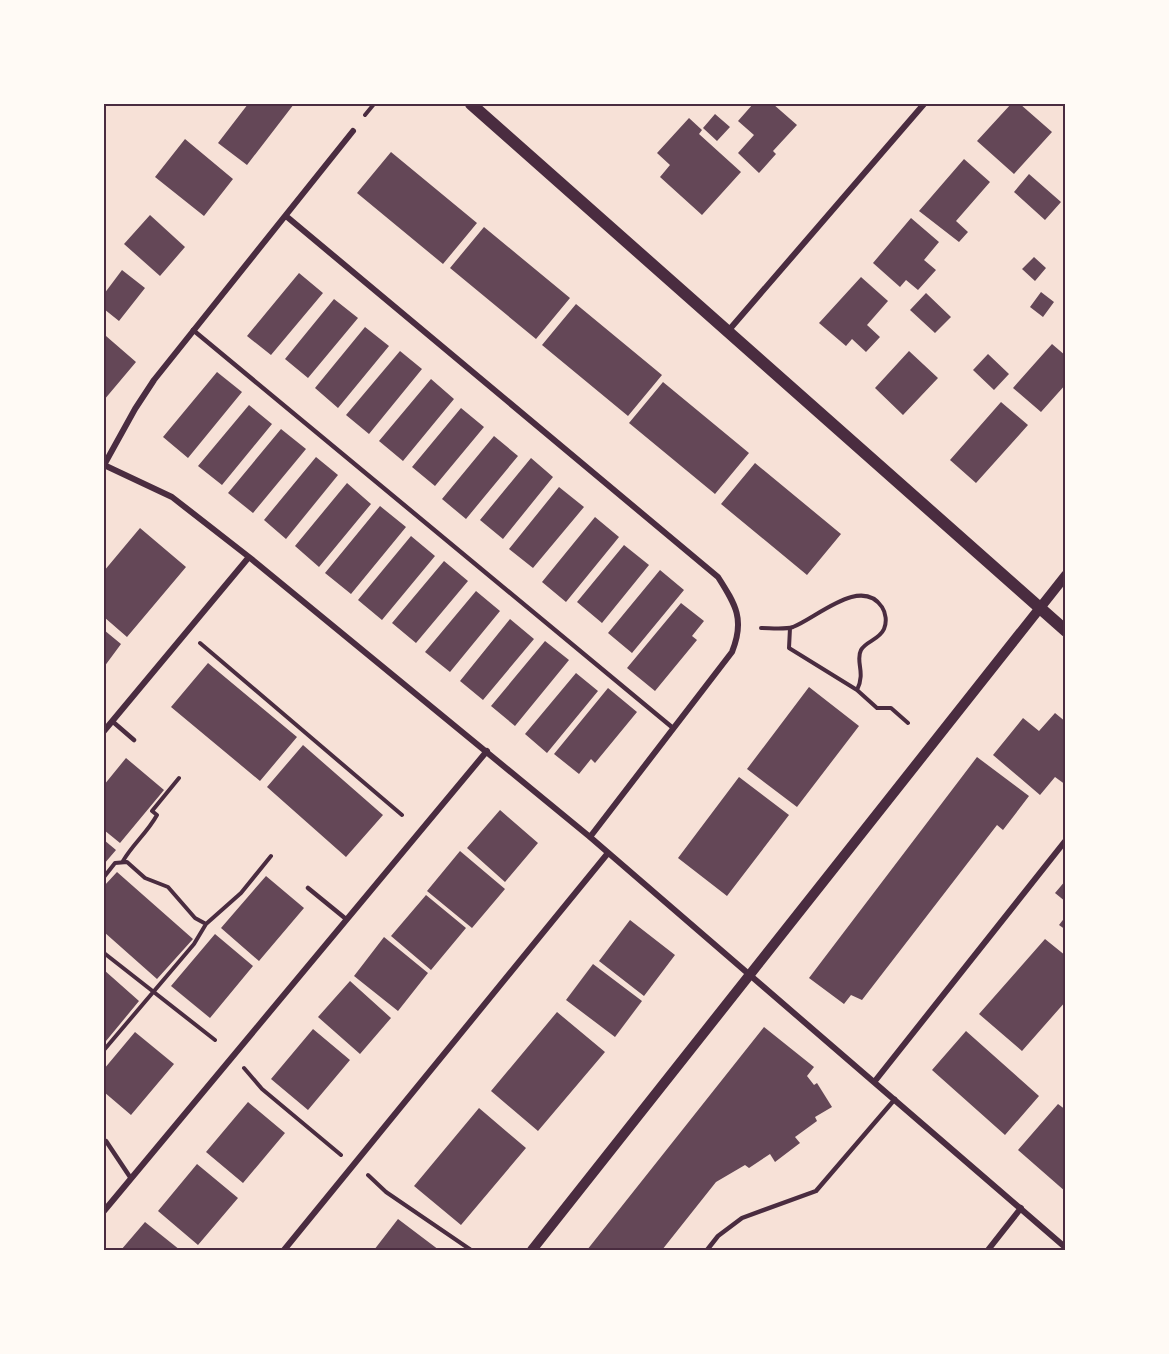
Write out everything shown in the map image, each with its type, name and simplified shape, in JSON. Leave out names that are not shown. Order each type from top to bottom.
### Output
[{"type":"main road","points":[[471,104],[729,330],[1065,631]]},
{"type":"street","points":[[729,330],[924,104]]},
{"type":"street","points":[[353,131],[193,330],[135,409],[104,466],[172,497],[249,557],[590,837],[1065,1248]]},
{"type":"street","points":[[286,216],[718,578],[734,602],[740,625],[732,652],[590,837]]},
{"type":"street","points":[[104,731],[249,557]]},
{"type":"street","points":[[532,1251],[1065,575]]},
{"type":"street","points":[[104,1211],[487,751]]},
{"type":"street","points":[[875,1082],[1065,840]]},
{"type":"street","points":[[284,1251],[608,853]]},
{"type":"street","points":[[988,1251],[1021,1208]]},
{"type":"lane","points":[[193,330],[673,728]]},
{"type":"lane","points":[[112,721],[134,740]]},
{"type":"lane","points":[[308,888],[346,919]]},
{"type":"lane","points":[[707,1251],[718,1236],[742,1218],[816,1191],[895,1099]]},
{"type":"lane","points":[[105,1141],[130,1177]]},
{"type":"path","points":[[364,115],[374,104]]},
{"type":"path","points":[[761,628],[790,628],[855,594],[872,597],[885,610],[884,628],[880,635],[861,649],[859,656],[862,680],[857,690]]},
{"type":"path","points":[[790,628],[789,648],[857,690],[877,708],[891,708],[908,723]]},
{"type":"path","points":[[200,642],[402,815]]},
{"type":"path","points":[[104,877],[115,863],[123,861],[132,846],[147,833],[157,815],[152,811],[179,778]]},
{"type":"path","points":[[104,1050],[194,944],[206,924],[241,893],[271,856]]},
{"type":"path","points":[[123,861],[145,878],[168,887],[195,918],[206,924]]},
{"type":"path","points":[[104,953],[215,1040]]},
{"type":"path","points":[[243,1065],[262,1089],[343,1156]]},
{"type":"path","points":[[365,1173],[386,1192],[471,1251]]},
{"type":"building","points":[[248,104],[294,104],[247,165],[218,143]]},
{"type":"building","points":[[753,104],[773,104],[797,125],[773,151],[776,154],[759,173],[738,153],[754,135],[738,121]]},
{"type":"building","points":[[1011,104],[1020,104],[1052,132],[1014,174],[977,141]]},
{"type":"building","points":[[715,114],[730,127],[717,141],[703,128]]},
{"type":"building","points":[[689,118],[702,130],[699,134],[741,172],[702,215],[660,177],[670,165],[657,153]]},
{"type":"building","points":[[185,139],[233,179],[204,216],[155,177]]},
{"type":"building","points":[[391,152],[477,223],[443,264],[357,193]]},
{"type":"building","points":[[964,159],[990,182],[956,221],[968,232],[959,242],[919,211]]},
{"type":"building","points":[[1029,174],[1061,202],[1045,220],[1014,192]]},
{"type":"building","points":[[150,215],[185,247],[160,276],[124,244]]},
{"type":"building","points":[[911,218],[939,242],[924,260],[936,270],[918,290],[906,280],[900,287],[873,263]]},
{"type":"building","points":[[484,227],[570,298],[536,339],[450,268]]},
{"type":"building","points":[[1034,257],[1046,268],[1035,281],[1022,269]]},
{"type":"building","points":[[122,270],[145,288],[119,321],[104,309],[104,294]]},
{"type":"building","points":[[299,273],[323,293],[271,355],[247,336]]},
{"type":"building","points":[[861,277],[888,301],[867,325],[880,337],[866,352],[852,339],[846,346],[819,323]]},
{"type":"building","points":[[1041,292],[1054,302],[1043,317],[1030,307]]},
{"type":"building","points":[[926,293],[951,317],[935,333],[910,310]]},
{"type":"building","points":[[334,299],[358,318],[308,378],[285,359]]},
{"type":"building","points":[[576,304],[662,375],[628,416],[542,345]]},
{"type":"building","points":[[365,327],[389,346],[338,408],[315,388]]},
{"type":"building","points":[[106,336],[136,362],[104,400],[104,339]]},
{"type":"building","points":[[1052,344],[1066,356],[1066,384],[1041,412],[1013,388]]},
{"type":"building","points":[[400,351],[422,369],[369,434],[346,415]]},
{"type":"building","points":[[909,351],[938,378],[903,415],[875,388]]},
{"type":"building","points":[[988,354],[1009,374],[994,390],[973,370]]},
{"type":"building","points":[[217,372],[242,392],[188,458],[163,437]]},
{"type":"building","points":[[431,379],[454,399],[403,461],[379,441]]},
{"type":"building","points":[[663,382],[749,453],[715,494],[629,423]]},
{"type":"building","points":[[1001,402],[1028,425],[976,483],[950,460]]},
{"type":"building","points":[[249,405],[272,424],[222,485],[198,466]]},
{"type":"building","points":[[461,408],[484,427],[435,486],[412,467]]},
{"type":"building","points":[[281,429],[306,449],[253,513],[228,493]]},
{"type":"building","points":[[494,436],[518,456],[466,519],[442,499]]},
{"type":"building","points":[[316,457],[338,475],[286,539],[264,520]]},
{"type":"building","points":[[531,458],[553,477],[503,539],[480,520]]},
{"type":"building","points":[[755,463],[841,534],[807,575],[721,504]]},
{"type":"building","points":[[347,483],[371,504],[319,567],[295,546]]},
{"type":"building","points":[[559,487],[584,507],[533,568],[509,549]]},
{"type":"building","points":[[380,506],[406,527],[351,594],[325,573]]},
{"type":"building","points":[[595,517],[619,537],[566,602],[542,582]]},
{"type":"building","points":[[140,528],[186,567],[127,637],[104,617],[104,571]]},
{"type":"building","points":[[411,536],[435,556],[382,620],[358,600]]},
{"type":"building","points":[[624,545],[649,565],[602,623],[577,602]]},
{"type":"building","points":[[444,561],[468,581],[416,643],[392,623]]},
{"type":"building","points":[[660,570],[684,590],[632,653],[608,633]]},
{"type":"building","points":[[476,591],[500,611],[450,672],[425,652]]},
{"type":"building","points":[[681,603],[704,621],[692,636],[697,640],[655,691],[627,668]]},
{"type":"building","points":[[510,619],[534,639],[483,700],[460,681]]},
{"type":"building","points":[[104,630],[121,644],[104,667]]},
{"type":"building","points":[[545,641],[569,660],[515,726],[491,706]]},
{"type":"building","points":[[208,663],[297,737],[260,781],[171,707]]},
{"type":"building","points":[[576,673],[598,691],[547,753],[525,734]]},
{"type":"building","points":[[809,687],[859,726],[797,807],[747,769]]},
{"type":"building","points":[[608,688],[637,712],[595,763],[591,759],[579,774],[554,754]]},
{"type":"building","points":[[1055,713],[1066,722],[1066,785],[1055,777],[1040,795],[993,755],[1023,718],[1039,731]]},
{"type":"building","points":[[303,745],[383,815],[346,857],[267,787]]},
{"type":"building","points":[[977,757],[1029,796],[1003,830],[997,825],[862,1000],[851,995],[844,1004],[809,978]]},
{"type":"building","points":[[126,758],[164,790],[120,843],[104,830],[104,785]]},
{"type":"building","points":[[739,777],[789,815],[727,896],[678,858]]},
{"type":"building","points":[[500,810],[538,843],[505,882],[467,848]]},
{"type":"building","points":[[104,840],[116,850],[104,864]]},
{"type":"building","points":[[460,851],[505,889],[472,928],[427,891]]},
{"type":"building","points":[[117,872],[193,939],[157,979],[104,932],[104,886]]},
{"type":"building","points":[[266,876],[304,908],[259,961],[221,928]]},
{"type":"building","points":[[1066,880],[1066,902],[1055,893]]},
{"type":"building","points":[[426,895],[466,928],[431,970],[391,936]]},
{"type":"building","points":[[1066,916],[1066,930],[1059,925]]},
{"type":"building","points":[[630,920],[675,955],[644,996],[599,961]]},
{"type":"building","points":[[215,934],[253,966],[210,1018],[171,986]]},
{"type":"building","points":[[384,937],[428,973],[398,1011],[354,976]]},
{"type":"building","points":[[1045,939],[1066,956],[1066,1001],[1022,1051],[979,1014]]},
{"type":"building","points":[[593,964],[642,1001],[615,1037],[566,1000]]},
{"type":"building","points":[[104,970],[139,1001],[106,1041],[104,1039]]},
{"type":"building","points":[[350,981],[391,1018],[360,1054],[318,1017]]},
{"type":"building","points":[[557,1012],[605,1052],[538,1131],[491,1091]]},
{"type":"building","points":[[764,1027],[814,1067],[807,1076],[814,1085],[817,1083],[832,1107],[815,1117],[817,1121],[795,1137],[800,1143],[775,1162],[770,1154],[749,1168],[745,1165],[716,1182],[662,1250],[587,1250]]},
{"type":"building","points":[[313,1029],[350,1060],[308,1110],[271,1079]]},
{"type":"building","points":[[966,1031],[1039,1096],[1005,1135],[932,1070]]},
{"type":"building","points":[[135,1032],[174,1064],[131,1115],[104,1092],[104,1069]]},
{"type":"building","points":[[248,1102],[285,1133],[243,1183],[206,1152]]},
{"type":"building","points":[[1058,1104],[1066,1110],[1066,1192],[1018,1150]]},
{"type":"building","points":[[479,1108],[526,1148],[461,1225],[414,1186]]},
{"type":"building","points":[[197,1164],[238,1198],[198,1245],[158,1211]]},
{"type":"building","points":[[398,1219],[439,1250],[374,1250]]},
{"type":"building","points":[[145,1222],[180,1250],[121,1250]]}]
